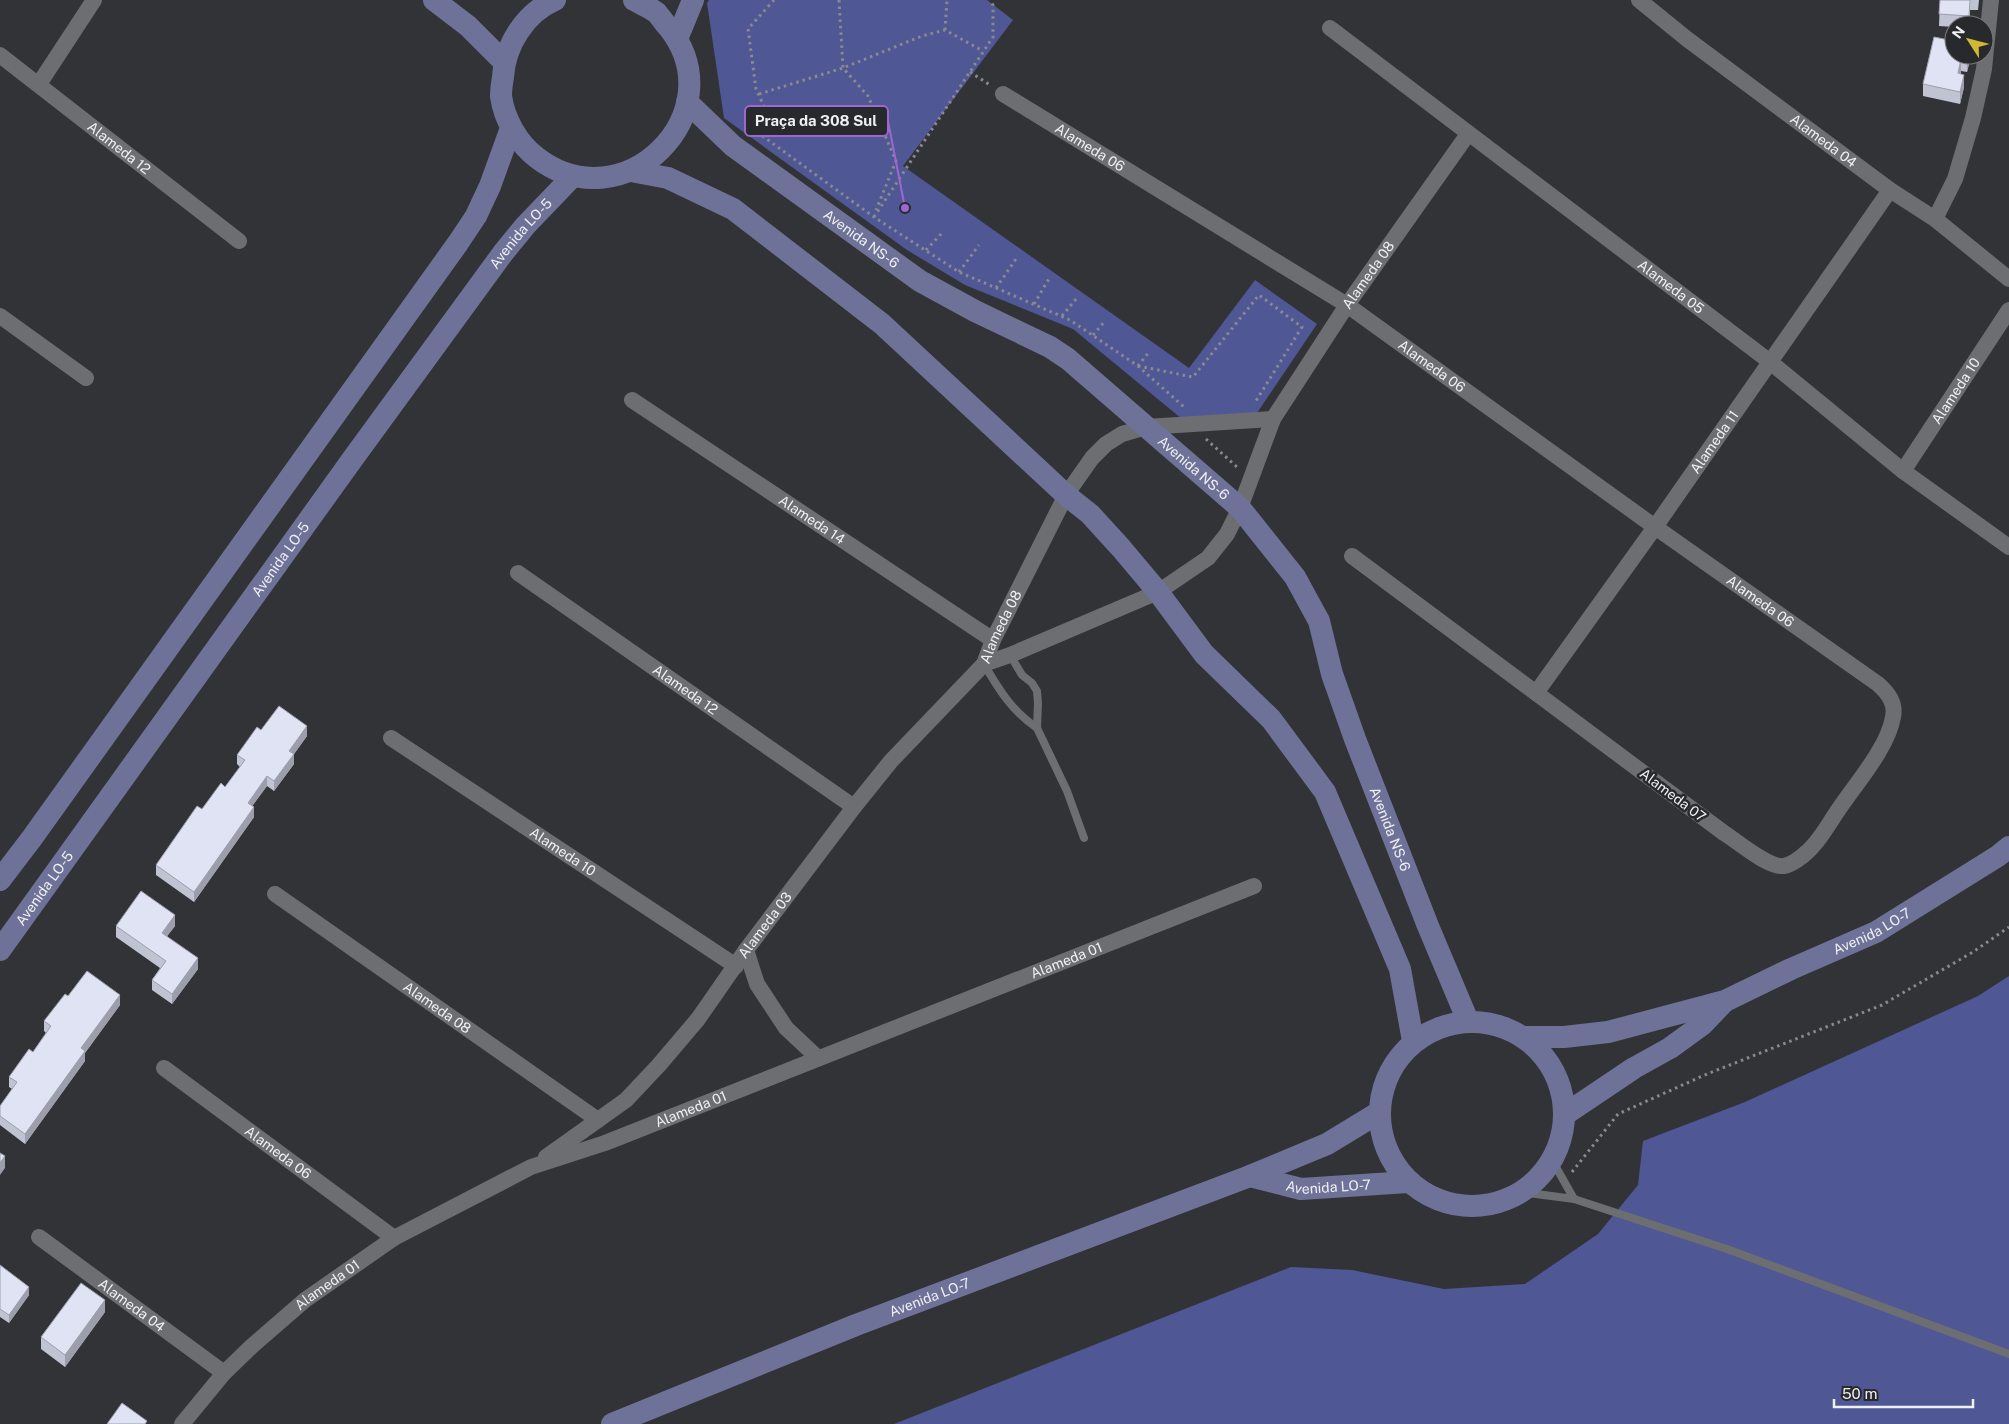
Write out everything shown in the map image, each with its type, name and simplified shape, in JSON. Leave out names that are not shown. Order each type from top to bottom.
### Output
[{"type":"street","points":[[39,84],[94,0]]},
{"type":"street","points":[[434,0],[468,26],[504,62]]},
{"type":"street","points":[[549,1],[528,18],[513,38],[504,62],[501,96],[511,128],[527,150],[548,166],[574,176],[602,178],[631,171],[657,154],[676,130],[687,102],[688,73],[678,40],[657,13],[634,0]]},
{"type":"street","points":[[678,40],[692,0]]},
{"type":"street","name":"Alameda 04","points":[[1639,0],[1687,40],[1890,190],[1935,219],[2009,279]]},
{"type":"street","points":[[1935,219],[1955,179],[1973,118],[1984,69],[1991,0]]},
{"type":"street","name":"Alameda 05","points":[[1330,28],[1769,361],[1903,470],[2009,547]]},
{"type":"street","name":"Alameda 12","points":[[0,55],[239,241]]},
{"type":"street","name":"Alameda 06","points":[[1003,94],[1347,305],[1655,527],[1844,660]]},
{"type":"street","name":"Avenida NS-6","points":[[687,102],[733,146],[920,281],[1068,358],[1240,508],[1295,577],[1319,621],[1332,674],[1355,739],[1428,926],[1468,1020]]},
{"type":"street","points":[[0,880],[458,243],[476,216],[490,186],[511,128]]},
{"type":"street","name":"Alameda 08","points":[[984,664],[1010,655],[1158,592],[1208,558],[1227,534],[1240,508],[1273,418],[1347,305],[1468,134]]},
{"type":"street","points":[[631,171],[668,178],[697,190],[732,209],[882,324],[1066,495],[1090,514],[1121,548],[1158,592],[1204,654],[1271,719],[1325,792],[1400,969],[1414,1041]]},
{"type":"street","name":"Avenida LO-5","points":[[0,950],[497,261],[525,226],[574,176]]},
{"type":"street","name":"Alameda 11","points":[[1536,693],[1655,527],[1890,190]]},
{"type":"street","name":"Alameda 10","points":[[1903,470],[2009,310]]},
{"type":"street","points":[[0,316],[86,378]]},
{"type":"street","name":"Alameda 14","points":[[632,400],[992,640]]},
{"type":"street","name":"Alameda 08","points":[[984,664],[992,640],[1066,495],[1092,458],[1106,444],[1122,434],[1146,426],[1189,418],[1273,418]]},
{"type":"street","name":"Alameda 07","points":[[1352,556],[1724,833],[1774,864],[1784,866],[1807,852],[1821,836],[1878,752],[1894,716],[1893,705],[1888,694],[1844,660]]},
{"type":"street","name":"Alameda 12","points":[[518,573],[854,807]]},
{"type":"street","name":"Alameda 03","points":[[531,1167],[626,1100],[659,1065],[698,1019],[746,950],[891,761],[984,664]]},
{"type":"street","name":"Alameda 10","points":[[391,738],[736,966]]},
{"type":"street","name":"Avenida LO-7","points":[[1524,1037],[1564,1037],[1608,1032],[1725,1001],[1791,968],[1876,932],[1998,856],[2009,847]]},
{"type":"street","name":"Alameda 01","points":[[182,1424],[224,1373],[305,1300],[394,1238],[531,1167],[605,1143],[1254,886]]},
{"type":"street","name":"Alameda 08","points":[[275,894],[598,1120]]},
{"type":"street","points":[[746,950],[756,984],[786,1028],[818,1058]]},
{"type":"street","name":"Avenida LO-7","points":[[1564,1115],[1634,1068],[1670,1048],[1704,1024],[1725,1001]]},
{"type":"street","points":[[1468,1020],[1498,1024],[1524,1037],[1542,1052],[1554,1071],[1562,1092],[1564,1115],[1558,1145],[1552,1160],[1544,1172],[1521,1192],[1493,1204],[1463,1206],[1433,1199],[1408,1182],[1392,1162],[1382,1138],[1378,1113],[1388,1073],[1414,1041],[1439,1026],[1468,1020]]},
{"type":"street","name":"Alameda 06","points":[[164,1068],[394,1238]]},
{"type":"street","name":"Avenida LO-7","points":[[612,1424],[856,1325],[1250,1176],[1327,1144],[1378,1113]]},
{"type":"street","name":"Avenida LO-7","points":[[1250,1176],[1301,1189],[1408,1182]]},
{"type":"street","name":"Alameda 04","points":[[39,1237],[224,1373]]},
{"type":"lane","points":[[1010,655],[1022,674],[1037,691],[1037,728],[1067,791],[1084,838]]},
{"type":"lane","points":[[984,664],[998,689],[1012,708],[1022,718],[1037,728]]},
{"type":"lane","points":[[1552,1160],[1574,1198]]},
{"type":"lane","points":[[1521,1192],[1574,1198],[1728,1249],[2009,1354]]},
{"type":"path","points":[[774,0],[748,29],[756,89],[769,117],[758,132],[874,217],[959,272],[1070,320],[1138,366],[1251,480]]},
{"type":"path","points":[[839,0],[842,68],[868,96],[896,161],[874,217]]},
{"type":"path","points":[[945,30],[947,0]]},
{"type":"path","points":[[874,217],[993,37],[993,5],[990,0]]},
{"type":"path","points":[[759,94],[842,68],[922,36],[945,30],[983,51]]},
{"type":"path","points":[[970,72],[1003,94]]},
{"type":"path","points":[[926,250],[944,232]]},
{"type":"path","points":[[959,272],[979,245]]},
{"type":"path","points":[[996,288],[1016,259]]},
{"type":"path","points":[[1034,304],[1050,277]]},
{"type":"path","points":[[1138,366],[1193,377],[1259,295],[1302,328],[1254,404],[1244,405]]},
{"type":"path","points":[[1062,316],[1076,299]]},
{"type":"path","points":[[1093,336],[1106,321]]},
{"type":"path","points":[[1138,366],[1149,352]]},
{"type":"path","points":[[1564,1182],[1618,1114],[1707,1074],[1882,1005],[1973,952],[2009,927]]},
{"type":"shaded area","points":[[709,0],[987,0],[1013,20],[903,166],[1189,368],[1255,280],[1317,324],[1255,416],[1182,419],[1073,329],[965,285],[907,250],[724,118],[707,3]]},
{"type":"shaded area","points":[[2009,976],[2009,1424],[894,1424],[1291,1267],[1352,1270],[1444,1289],[1525,1284],[1598,1234],[1638,1185],[1643,1141],[1745,1102],[1978,996]]},
{"type":"building","points":[[1940,0],[1970,0],[1969,15],[1939,14]]},
{"type":"building","points":[[1934,37],[1944,39],[1944,65],[1960,65],[1958,73],[1964,75],[1960,92],[1923,84]]},
{"type":"building","points":[[279,706],[307,726],[289,751],[294,754],[274,781],[267,776],[248,803],[254,807],[194,892],[156,865],[197,806],[202,809],[221,783],[225,787],[245,760],[237,755],[257,727],[261,730]]},
{"type":"building","points":[[141,891],[175,915],[162,933],[198,958],[172,994],[152,980],[166,961],[116,926]]},
{"type":"building","points":[[87,971],[120,995],[81,1048],[85,1051],[25,1134],[0,1116],[0,1106],[17,1082],[9,1077],[29,1049],[33,1052],[51,1026],[44,1021],[65,994],[68,996]]},
{"type":"building","points":[[0,1153],[5,1156],[0,1163]]},
{"type":"building","points":[[0,1265],[29,1287],[9,1315],[0,1309]]},
{"type":"building","points":[[81,1283],[105,1300],[65,1355],[41,1337]]},
{"type":"building","points":[[122,1403],[147,1421],[145,1424],[107,1424]]},
{"type":"place","name":"Praça da 308 Sul","points":[[905,208]]}]
